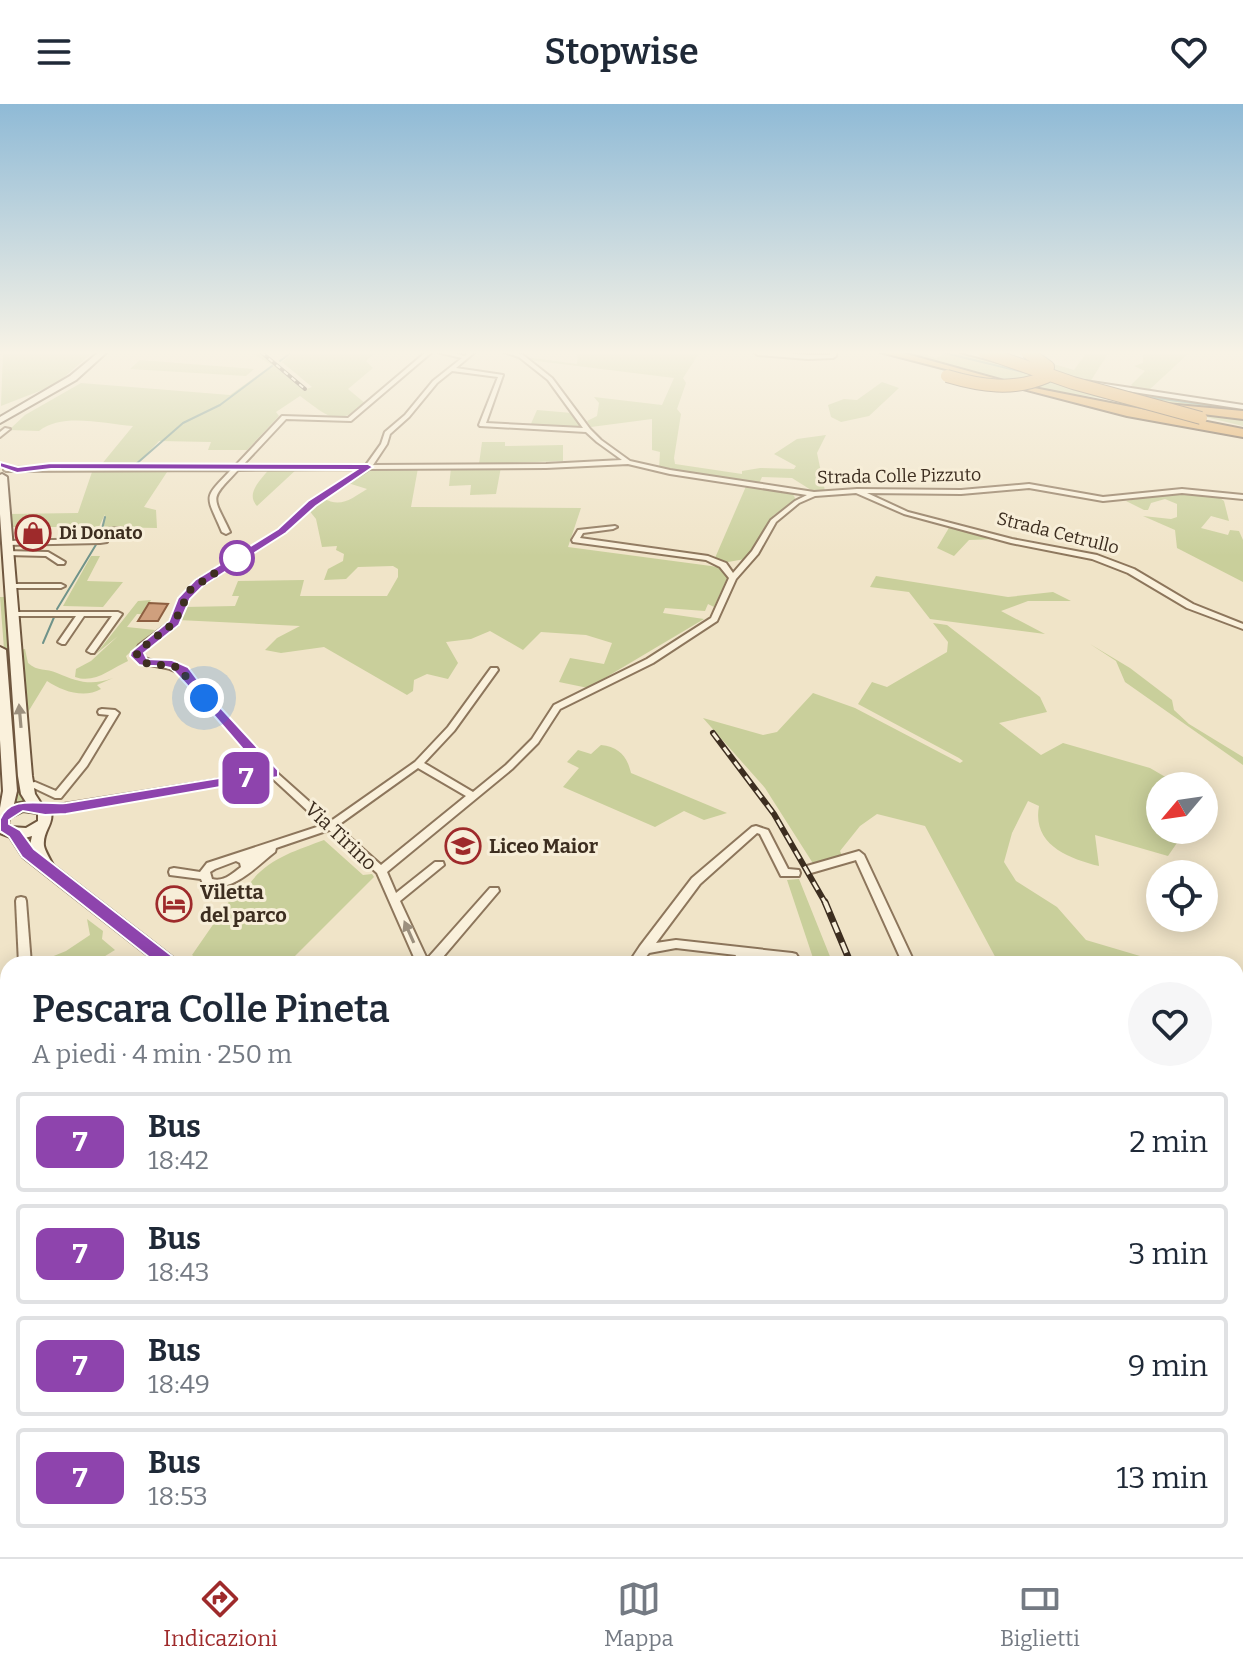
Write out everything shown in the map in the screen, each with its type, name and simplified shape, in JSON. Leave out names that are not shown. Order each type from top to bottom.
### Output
[{"type":"highway","points":[[1180,420],[1243,430]]},
{"type":"highway","points":[[1207,420],[1243,430]]},
{"type":"main road","points":[[3,471],[11,585],[6,601],[27,786],[47,819],[41,827],[37,845],[46,866]]},
{"type":"main road","points":[[0,650],[10,791],[5,823],[28,853],[160,956]]},
{"type":"main road","points":[[5,823],[22,806],[41,808]]},
{"type":"main road","points":[[5,823],[29,833],[41,827]]},
{"type":"street","points":[[226,532],[212,496],[281,420]]},
{"type":"street","points":[[368,467],[384,444],[387,433],[400,420]]},
{"type":"street","points":[[484,420],[482,425],[588,430]]},
{"type":"street","name":"Strada Colle Pizzuto","points":[[580,420],[588,430],[628,462],[670,472],[814,494],[857,491],[961,492],[1029,486],[1090,498],[1182,491],[1243,497]]},
{"type":"street","points":[[0,435],[7,429]]},
{"type":"street","points":[[3,471],[51,466],[546,466],[628,462]]},
{"type":"street","name":"Via Tirino","points":[[368,467],[312,503],[282,531],[199,583],[184,598],[174,623],[137,652],[137,656],[144,663],[172,664],[183,670],[204,698],[273,774],[381,871],[421,956]]},
{"type":"street","name":"Strada Cetrullo","points":[[857,491],[906,513],[1011,541],[1094,557],[1131,571],[1190,606],[1243,627]]},
{"type":"street","points":[[381,871],[535,741],[557,707],[650,661],[714,619],[733,578],[773,521],[797,502],[814,494]]},
{"type":"street","points":[[613,527],[580,531],[576,540],[708,558],[723,565],[733,578]]},
{"type":"street","points":[[6,548],[100,541],[104,540],[108,530],[122,530]]},
{"type":"street","points":[[6,548],[48,554],[61,562]]},
{"type":"street","points":[[723,565],[745,561]]},
{"type":"street","points":[[11,585],[61,586]]},
{"type":"street","points":[[6,601],[82,614],[118,614],[91,651]]},
{"type":"street","points":[[62,642],[82,614]]},
{"type":"street","points":[[204,876],[208,868],[331,826],[418,764],[451,729],[494,670]]},
{"type":"street","points":[[58,796],[84,764],[115,713],[102,712]]},
{"type":"street","points":[[418,764],[473,796]]},
{"type":"street","points":[[41,808],[273,774]]},
{"type":"street","points":[[27,786],[35,785],[78,802]]},
{"type":"street","points":[[455,786],[462,805]]},
{"type":"street","points":[[639,956],[696,881],[756,829],[764,832],[791,874]]},
{"type":"street","points":[[204,876],[207,881],[218,885],[227,883],[279,843]]},
{"type":"street","points":[[811,869],[859,855],[905,956]]},
{"type":"street","points":[[238,858],[245,861],[247,868]]},
{"type":"street","points":[[395,899],[439,865]]},
{"type":"street","points":[[174,872],[204,876]]},
{"type":"street","name":"Via Tirino","points":[[437,956],[494,891]]},
{"type":"street","points":[[21,901],[24,956]]},
{"type":"street","points":[[644,949],[676,944],[784,956]]},
{"type":"street","points":[[742,956],[744,951]]},
{"type":"green space","points":[[20,420],[275,420],[247,450],[208,450],[211,442],[159,441],[136,465],[101,465],[133,426],[71,421],[48,425],[39,431],[9,430]]},
{"type":"green space","points":[[533,420],[577,420],[584,429],[530,426]]},
{"type":"green space","points":[[589,420],[646,420],[591,427],[587,421]]},
{"type":"green space","points":[[652,420],[680,420],[675,464],[742,474],[742,471],[760,468],[794,469],[796,466],[774,454],[797,439],[826,435],[817,453],[825,491],[811,490],[792,478],[762,477],[758,486],[792,492],[796,500],[774,515],[745,559],[728,562],[715,558],[747,484],[659,469],[660,452],[652,450]]},
{"type":"green space","points":[[1217,420],[1243,420],[1243,426]]},
{"type":"green space","points":[[482,442],[505,442],[505,446],[563,445],[563,461],[479,464]]},
{"type":"green space","points":[[501,467],[496,494],[470,495],[471,485],[449,486],[451,468]]},
{"type":"green space","points":[[270,468],[298,468],[257,506],[253,491]]},
{"type":"green space","points":[[369,468],[418,468],[411,507],[581,508],[568,547],[711,566],[722,568],[728,576],[714,607],[708,604],[705,611],[665,608],[663,613],[704,619],[588,688],[559,682],[570,658],[604,664],[612,643],[586,635],[541,632],[523,650],[490,631],[471,639],[446,642],[458,663],[448,679],[427,674],[414,680],[413,691],[407,695],[324,647],[281,653],[265,650],[277,638],[300,626],[178,620],[184,607],[235,606],[239,596],[232,596],[238,581],[304,580],[300,596],[387,596],[398,577],[398,569],[393,566],[358,567],[346,579],[324,580],[328,569],[343,561],[344,554],[336,550],[337,546],[322,547],[316,519],[308,509],[323,498],[341,502],[367,489],[348,483]]},
{"type":"green space","points":[[169,469],[144,507],[156,510],[157,528],[103,527],[105,514],[99,527],[9,527],[8,514],[78,513],[92,472]]},
{"type":"green space","points":[[1170,493],[1216,495],[1224,501],[1229,521],[1211,516],[1201,528],[1228,535],[1230,530],[1239,531],[1243,540],[1243,582],[1177,548],[1175,530],[1143,516],[1177,517],[1177,504],[1165,499],[1151,503],[1148,510],[1144,510],[1126,501]]},
{"type":"green space","points":[[950,526],[997,539],[969,540],[954,556],[937,548]]},
{"type":"green space","points":[[91,556],[100,556],[87,581],[123,582],[103,607],[63,606]]},
{"type":"green space","points":[[876,576],[1008,597],[1053,592],[1071,601],[1028,601],[1001,611],[1045,634],[930,619],[909,592],[870,587]]},
{"type":"green space","points":[[0,597],[7,597],[21,793],[25,801],[13,805],[15,792]]},
{"type":"green space","points":[[151,600],[143,614],[137,614],[127,627],[155,630],[126,656],[128,661],[96,677],[75,677],[76,669],[91,661],[118,636],[96,654],[138,601]]},
{"type":"green space","points":[[933,623],[947,625],[1040,697],[1047,712],[999,723],[1041,755],[1063,743],[1157,772],[1146,772],[1146,844],[1176,844],[1168,856],[1095,835],[1099,866],[1075,859],[1046,840],[1038,819],[1039,806],[1028,801],[1012,833],[1004,862],[1016,881],[1057,907],[1086,940],[1140,956],[995,956],[925,826],[877,814],[860,826],[840,851],[843,858],[814,865],[765,788],[703,718],[763,735],[777,732],[813,693],[855,708],[960,763],[963,761],[959,758],[858,704],[872,682],[887,687],[947,652],[948,642]]},
{"type":"green space","points":[[1090,644],[1130,668],[1172,700],[1174,710],[1189,724],[1243,757],[1243,765],[1125,682],[1116,661]]},
{"type":"green space","points":[[25,649],[28,663],[39,669],[85,682],[113,678],[97,685],[101,689],[80,694],[47,681],[25,717],[19,650]]},
{"type":"green space","points":[[601,745],[621,753],[631,773],[727,813],[704,820],[684,811],[655,827],[563,787],[579,768],[567,762],[578,750],[591,754]]},
{"type":"green space","points":[[324,840],[363,875],[372,874],[374,877],[295,956],[192,955],[239,887],[248,886],[263,869]]},
{"type":"green space","points":[[799,879],[830,956],[812,956],[787,880]]},
{"type":"green space","points":[[87,919],[103,931],[102,939],[115,950],[105,956],[54,956],[66,951],[90,935]]},
{"type":"building","points":[[149,603],[168,604],[158,621],[138,621]]},
{"type":"waterway","points":[[135,465],[190,420]]},
{"type":"waterway","points":[[102,529],[105,517]]},
{"type":"waterway","points":[[57,609],[97,543]]},
{"type":"waterway","points":[[43,643],[55,615]]},
{"type":"railway","points":[[713,733],[774,814],[825,903]]},
{"type":"railway","points":[[825,903],[848,956]]},
{"type":"bus line","name":"7","points":[[0,465],[17,470],[51,466],[368,467],[312,503],[282,531],[190,590],[174,623],[137,652],[139,660],[144,663],[172,664],[183,670],[190,682],[273,774],[66,808],[45,810],[22,806],[9,810],[1,819],[2,827],[15,834],[28,853],[160,956]]},
{"type":"place","name":"Di Donato","points":[[33,533]]},
{"type":"place","name":"Liceo Maior","points":[[463,846]]},
{"type":"place","name":"Viletta del parco","points":[[174,904]]},
{"type":"route","points":[[204,698],[183,670],[172,664],[144,663],[139,660],[137,652],[174,623],[190,590],[237,558]]}]
